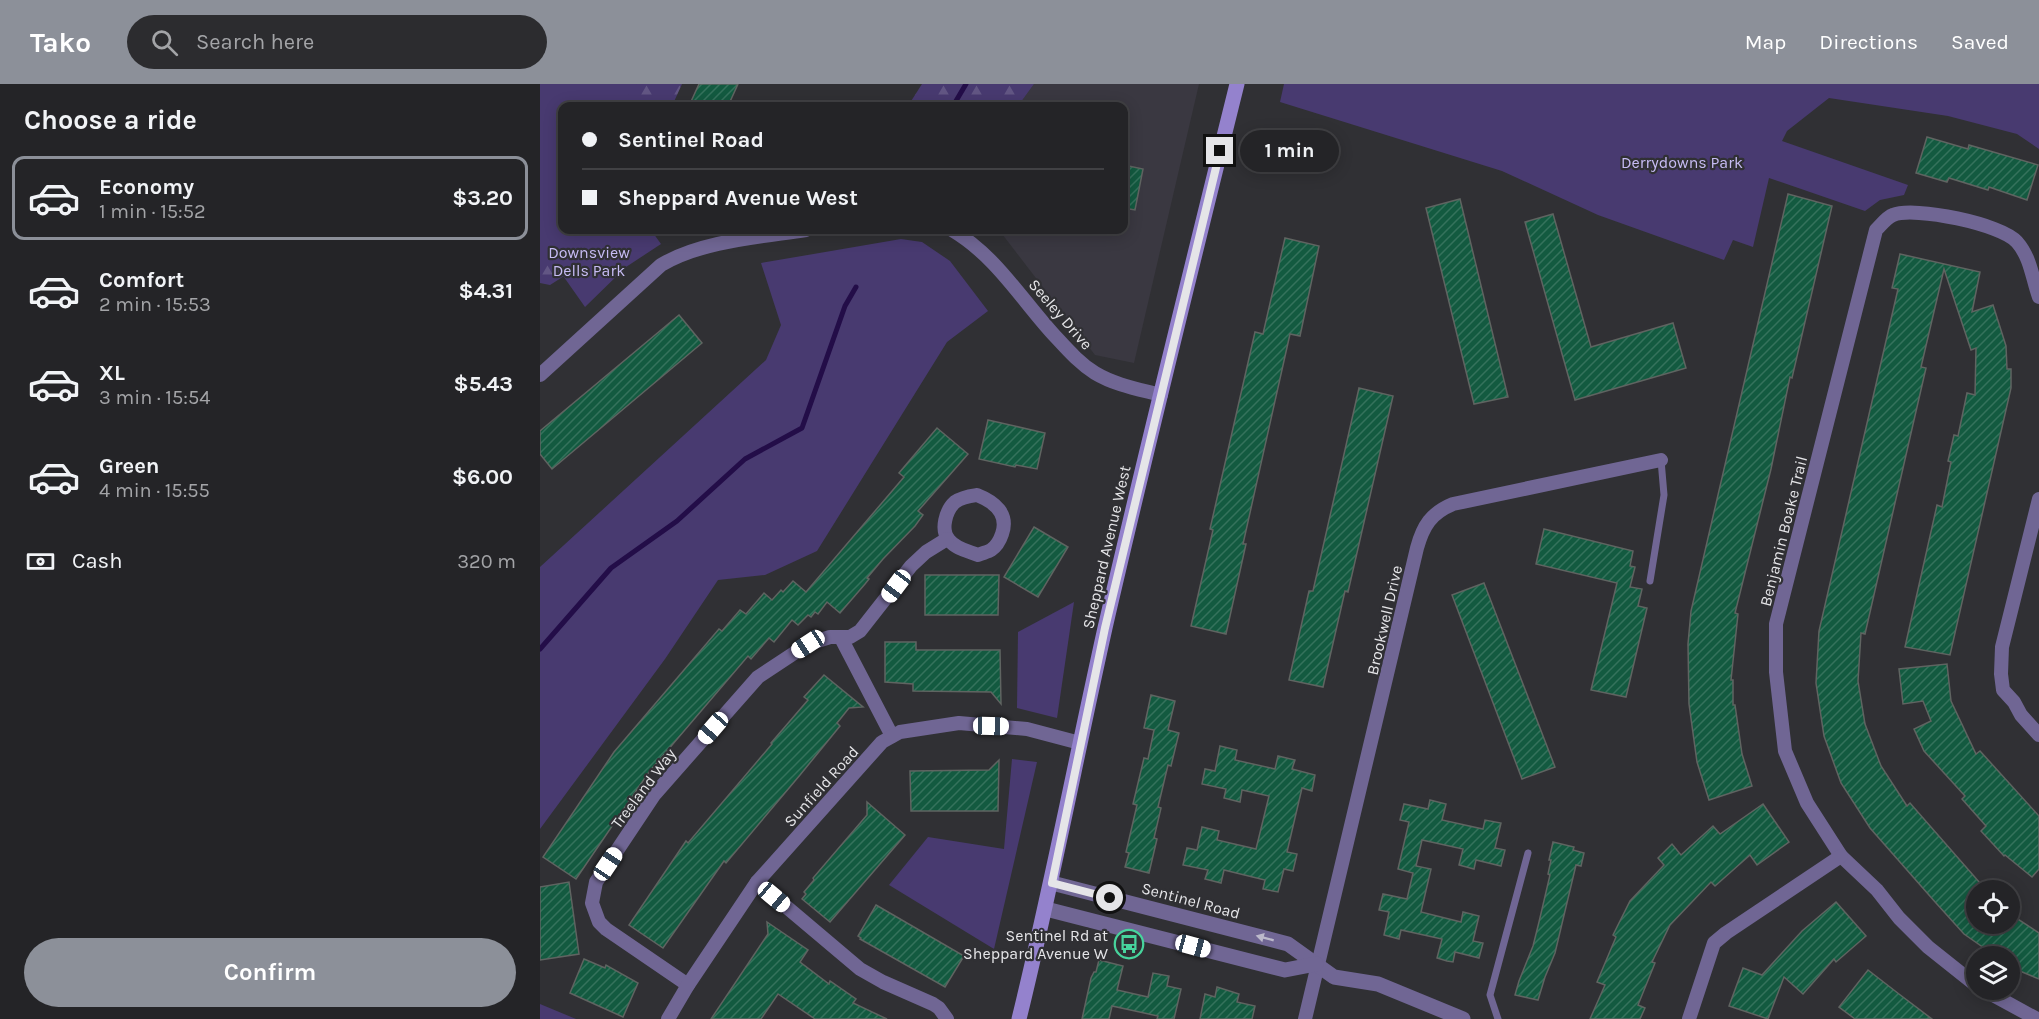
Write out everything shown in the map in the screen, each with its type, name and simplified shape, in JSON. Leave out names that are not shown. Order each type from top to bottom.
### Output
[{"type":"main road","name":"Sheppard Avenue West","points":[[1018,1019],[1052,883],[1105,628],[1237,84]]},
{"type":"street","name":"Benjamin Boake Trail","points":[[1966,977],[1920,939],[1899,918],[1877,890],[1840,856],[1807,803],[1785,751],[1776,672],[1776,624],[1876,230],[1891,215],[1920,212],[1976,222],[2005,233],[2016,240],[2028,259],[2039,297]]},
{"type":"street","points":[[540,375],[662,265],[676,256],[709,246],[782,234]]},
{"type":"street","name":"Seeley Drive","points":[[959,234],[968,239],[1002,271],[1077,361],[1108,380],[1161,394]]},
{"type":"street","name":"Brookwell Drive","points":[[1305,1019],[1316,964],[1422,530],[1429,519],[1441,509],[1453,504],[1661,460]]},
{"type":"street","points":[[977,495],[990,500],[1004,519],[1003,531],[998,543],[991,550],[978,555],[960,549],[947,539],[944,525],[948,510],[956,501],[968,496],[977,495]]},
{"type":"street","points":[[2039,499],[2037,519],[2002,647],[2001,674],[2003,690],[2014,702],[2020,715],[2039,735]]},
{"type":"street","points":[[892,736],[841,638],[850,637],[860,631],[911,567],[926,552],[947,539]]},
{"type":"street","name":"Treeland Way","points":[[688,985],[606,930],[599,922],[592,903],[596,882],[654,795],[758,677],[808,644],[830,637],[841,638]]},
{"type":"street","name":"Sunfield Road","points":[[668,1019],[757,882],[882,742],[910,730],[959,723],[1027,729],[1080,743]]},
{"type":"street","points":[[1689,1019],[1714,943],[1840,856]]},
{"type":"street","points":[[757,882],[849,961],[883,982],[933,1004],[947,1019]]},
{"type":"street","name":"Sentinel Road","points":[[1052,883],[1288,944],[1334,977],[1378,984],[1463,1019]]},
{"type":"street","points":[[1046,909],[1285,970],[1316,964]]},
{"type":"street","points":[[2002,1000],[2037,1019]]},
{"type":"lane","points":[[1650,581],[1664,495],[1661,460]]},
{"type":"lane","points":[[1498,1019],[1490,995],[1527,853]]},
{"type":"shaded area","points":[[1034,84],[1199,84],[1134,363],[1095,355],[1002,234],[1128,234],[1128,102],[1021,102]]},
{"type":"green space","points":[[540,84],[682,84],[674,102],[558,102],[558,234],[565,234],[586,262],[550,285],[540,283]]},
{"type":"green space","name":"Downsview Dells Park","points":[[540,84],[637,84],[622,102],[558,102],[558,234],[654,234],[661,244],[626,267],[585,307],[540,243]]},
{"type":"green space","points":[[922,84],[1034,84],[1021,102],[911,102]]},
{"type":"green space","name":"Derrydowns Park","points":[[1284,84],[2039,84],[2039,149],[2017,134],[1948,116],[1829,98],[1787,131],[1782,141],[1908,185],[1904,195],[1880,200],[1865,211],[1769,178],[1753,247],[1733,240],[1724,260],[1598,215],[1502,171],[1280,102]]},
{"type":"green space","points":[[901,239],[922,242],[950,261],[988,311],[947,342],[817,551],[765,575],[718,580],[665,659],[540,829],[540,567],[766,360],[781,325],[761,263]]},
{"type":"green space","points":[[1074,602],[1057,718],[1017,708],[1018,632]]},
{"type":"green space","points":[[1012,759],[1037,762],[994,949],[889,885],[928,837],[1004,849]]},
{"type":"green space","points":[[540,1004],[576,1019],[540,1019]]},
{"type":"building","points":[[699,84],[738,84],[730,102],[691,102]]},
{"type":"building","points":[[1927,137],[1968,149],[1969,145],[2038,165],[2027,200],[1989,187],[1988,190],[1949,178],[1947,182],[1916,173]]},
{"type":"building","points":[[1128,166],[1143,169],[1135,210],[1128,209]]},
{"type":"building","points":[[1788,194],[1832,206],[1735,613],[1738,614],[1731,680],[1733,680],[1733,705],[1735,705],[1742,754],[1752,786],[1709,800],[1697,762],[1689,704],[1688,644],[1691,611]]},
{"type":"building","points":[[1460,199],[1508,397],[1474,404],[1426,208]]},
{"type":"building","points":[[1553,214],[1591,347],[1673,323],[1686,368],[1575,400],[1525,222]]},
{"type":"building","points":[[1285,238],[1319,246],[1300,336],[1290,334],[1243,544],[1246,544],[1226,634],[1191,626],[1213,530],[1210,529],[1255,332],[1263,334]]},
{"type":"building","points":[[1900,254],[1980,272],[1972,312],[1993,305],[2006,346],[2007,369],[2011,369],[2011,388],[1950,655],[1905,647],[1937,505],[1942,507],[1954,435],[1958,436],[1967,393],[1975,395],[1976,348],[1971,350],[1944,269],[1921,367],[1926,368],[1865,634],[1861,633],[1858,681],[1865,724],[1881,766],[1907,806],[1910,803],[1977,880],[1966,880],[1966,934],[2020,934],[2020,921],[2039,933],[2039,979],[2020,971],[2020,946],[1981,946],[1964,934],[1936,903],[1870,828],[1841,783],[1824,736],[1816,683],[1819,631],[1898,289],[1892,288]]},
{"type":"building","points":[[679,315],[702,343],[552,469],[540,454],[540,431]]},
{"type":"building","points":[[1359,388],[1393,396],[1348,592],[1345,591],[1323,687],[1289,680],[1309,591],[1313,591]]},
{"type":"building","points":[[988,420],[1045,433],[1037,469],[979,459]]},
{"type":"building","points":[[937,428],[968,454],[918,511],[923,515],[915,526],[883,559],[840,613],[827,602],[818,614],[815,612],[811,617],[808,615],[798,625],[792,620],[774,642],[769,638],[751,659],[748,656],[649,772],[576,879],[543,857],[614,752],[719,629],[722,631],[740,610],[746,614],[764,593],[772,600],[793,581],[806,592],[904,477],[899,473]]},
{"type":"building","points":[[1034,527],[1068,547],[1038,597],[1004,577]]},
{"type":"building","points":[[1544,529],[1633,551],[1630,566],[1635,567],[1630,587],[1642,589],[1638,606],[1647,608],[1626,697],[1591,690],[1617,583],[1536,564]]},
{"type":"building","points":[[925,575],[999,575],[998,615],[925,615]]},
{"type":"building","points":[[1484,583],[1555,767],[1522,779],[1452,595]]},
{"type":"building","points":[[885,642],[916,642],[916,650],[1000,650],[1001,704],[991,692],[913,691],[913,684],[885,682]]},
{"type":"building","points":[[1947,664],[1951,701],[1976,754],[1980,751],[2039,816],[2039,869],[2032,877],[2004,856],[1981,831],[1986,826],[1962,799],[1965,796],[1924,751],[1914,729],[1931,721],[1923,701],[1903,704],[1899,669]]},
{"type":"building","points":[[824,675],[863,707],[849,708],[837,723],[840,726],[800,775],[726,863],[724,861],[663,948],[629,925],[686,841],[688,843],[772,744],[808,700],[804,697]]},
{"type":"building","points":[[1151,695],[1175,701],[1168,730],[1179,733],[1171,766],[1168,765],[1158,807],[1161,808],[1154,838],[1157,839],[1149,873],[1125,867],[1129,853],[1126,852],[1137,805],[1133,804],[1144,758],[1148,759],[1154,730],[1144,728]]},
{"type":"building","points":[[1220,746],[1237,750],[1235,760],[1275,769],[1278,756],[1295,760],[1292,769],[1315,775],[1312,791],[1302,788],[1287,852],[1297,854],[1293,871],[1284,869],[1278,892],[1263,889],[1265,880],[1224,870],[1221,883],[1205,879],[1208,870],[1183,865],[1187,848],[1197,850],[1202,827],[1219,831],[1217,840],[1256,849],[1269,796],[1242,790],[1240,802],[1224,798],[1226,789],[1202,784],[1205,769],[1215,771]]},
{"type":"building","points":[[999,760],[998,811],[911,811],[910,771],[989,770]]},
{"type":"building","points":[[1430,800],[1446,804],[1442,820],[1483,829],[1485,820],[1501,823],[1495,848],[1505,850],[1501,866],[1476,860],[1474,869],[1459,865],[1463,849],[1422,840],[1416,866],[1431,869],[1421,912],[1461,922],[1463,912],[1479,916],[1473,941],[1483,943],[1479,958],[1455,952],[1453,962],[1447,961],[1437,958],[1442,939],[1401,930],[1399,939],[1384,935],[1389,912],[1379,910],[1383,894],[1407,899],[1413,873],[1398,869],[1409,822],[1400,820],[1404,804],[1428,809]]},
{"type":"building","points":[[867,802],[905,835],[830,922],[802,899],[806,894],[804,892],[814,880],[813,878],[867,815]]},
{"type":"building","points":[[1763,804],[1789,842],[1757,865],[1750,855],[1715,886],[1711,882],[1670,925],[1652,962],[1655,963],[1638,1005],[1645,1008],[1640,1019],[1590,1019],[1605,985],[1597,982],[1616,937],[1613,935],[1630,901],[1664,865],[1658,858],[1672,844],[1681,855],[1713,826],[1720,834]]},
{"type":"building","points":[[1553,842],[1574,847],[1573,850],[1584,853],[1581,866],[1576,865],[1555,953],[1538,1000],[1515,995],[1539,922],[1550,875],[1548,874],[1551,860],[1549,860]]},
{"type":"building","points":[[569,882],[579,954],[540,960],[540,887]]},
{"type":"building","points":[[1836,902],[1866,936],[1836,962],[1834,959],[1803,994],[1784,977],[1768,1019],[1729,1006],[1743,968],[1762,975],[1802,931]]},
{"type":"building","points":[[876,905],[964,956],[945,987],[860,939],[858,936]]},
{"type":"building","points":[[767,922],[808,950],[800,962],[829,984],[830,981],[856,999],[853,1003],[887,1019],[815,1019],[778,994],[761,1019],[711,1019],[768,934]]},
{"type":"building","points":[[584,959],[605,968],[606,965],[638,983],[623,1017],[570,993]]},
{"type":"building","points":[[1099,960],[1123,966],[1117,990],[1148,997],[1153,973],[1169,976],[1167,986],[1181,989],[1174,1019],[1157,1019],[1158,1016],[1112,1006],[1109,1019],[1082,1019],[1091,978],[1096,972]]},
{"type":"building","points":[[1868,970],[1932,1019],[1855,1019],[1839,1007]]},
{"type":"building","points":[[1217,987],[1239,994],[1237,1002],[1255,1006],[1252,1019],[1200,1019],[1205,994],[1215,997]]},
{"type":"waterway","points":[[955,102],[966,84]]},
{"type":"waterway","points":[[540,649],[611,568],[677,521],[745,459],[802,428],[845,306],[856,287]]},
{"type":"place","name":"Sentinel Rd at Sheppard Avenue W","points":[[1129,944]]},
{"type":"route","points":[[1110,898],[1052,883],[1105,628],[1220,151]]}]
